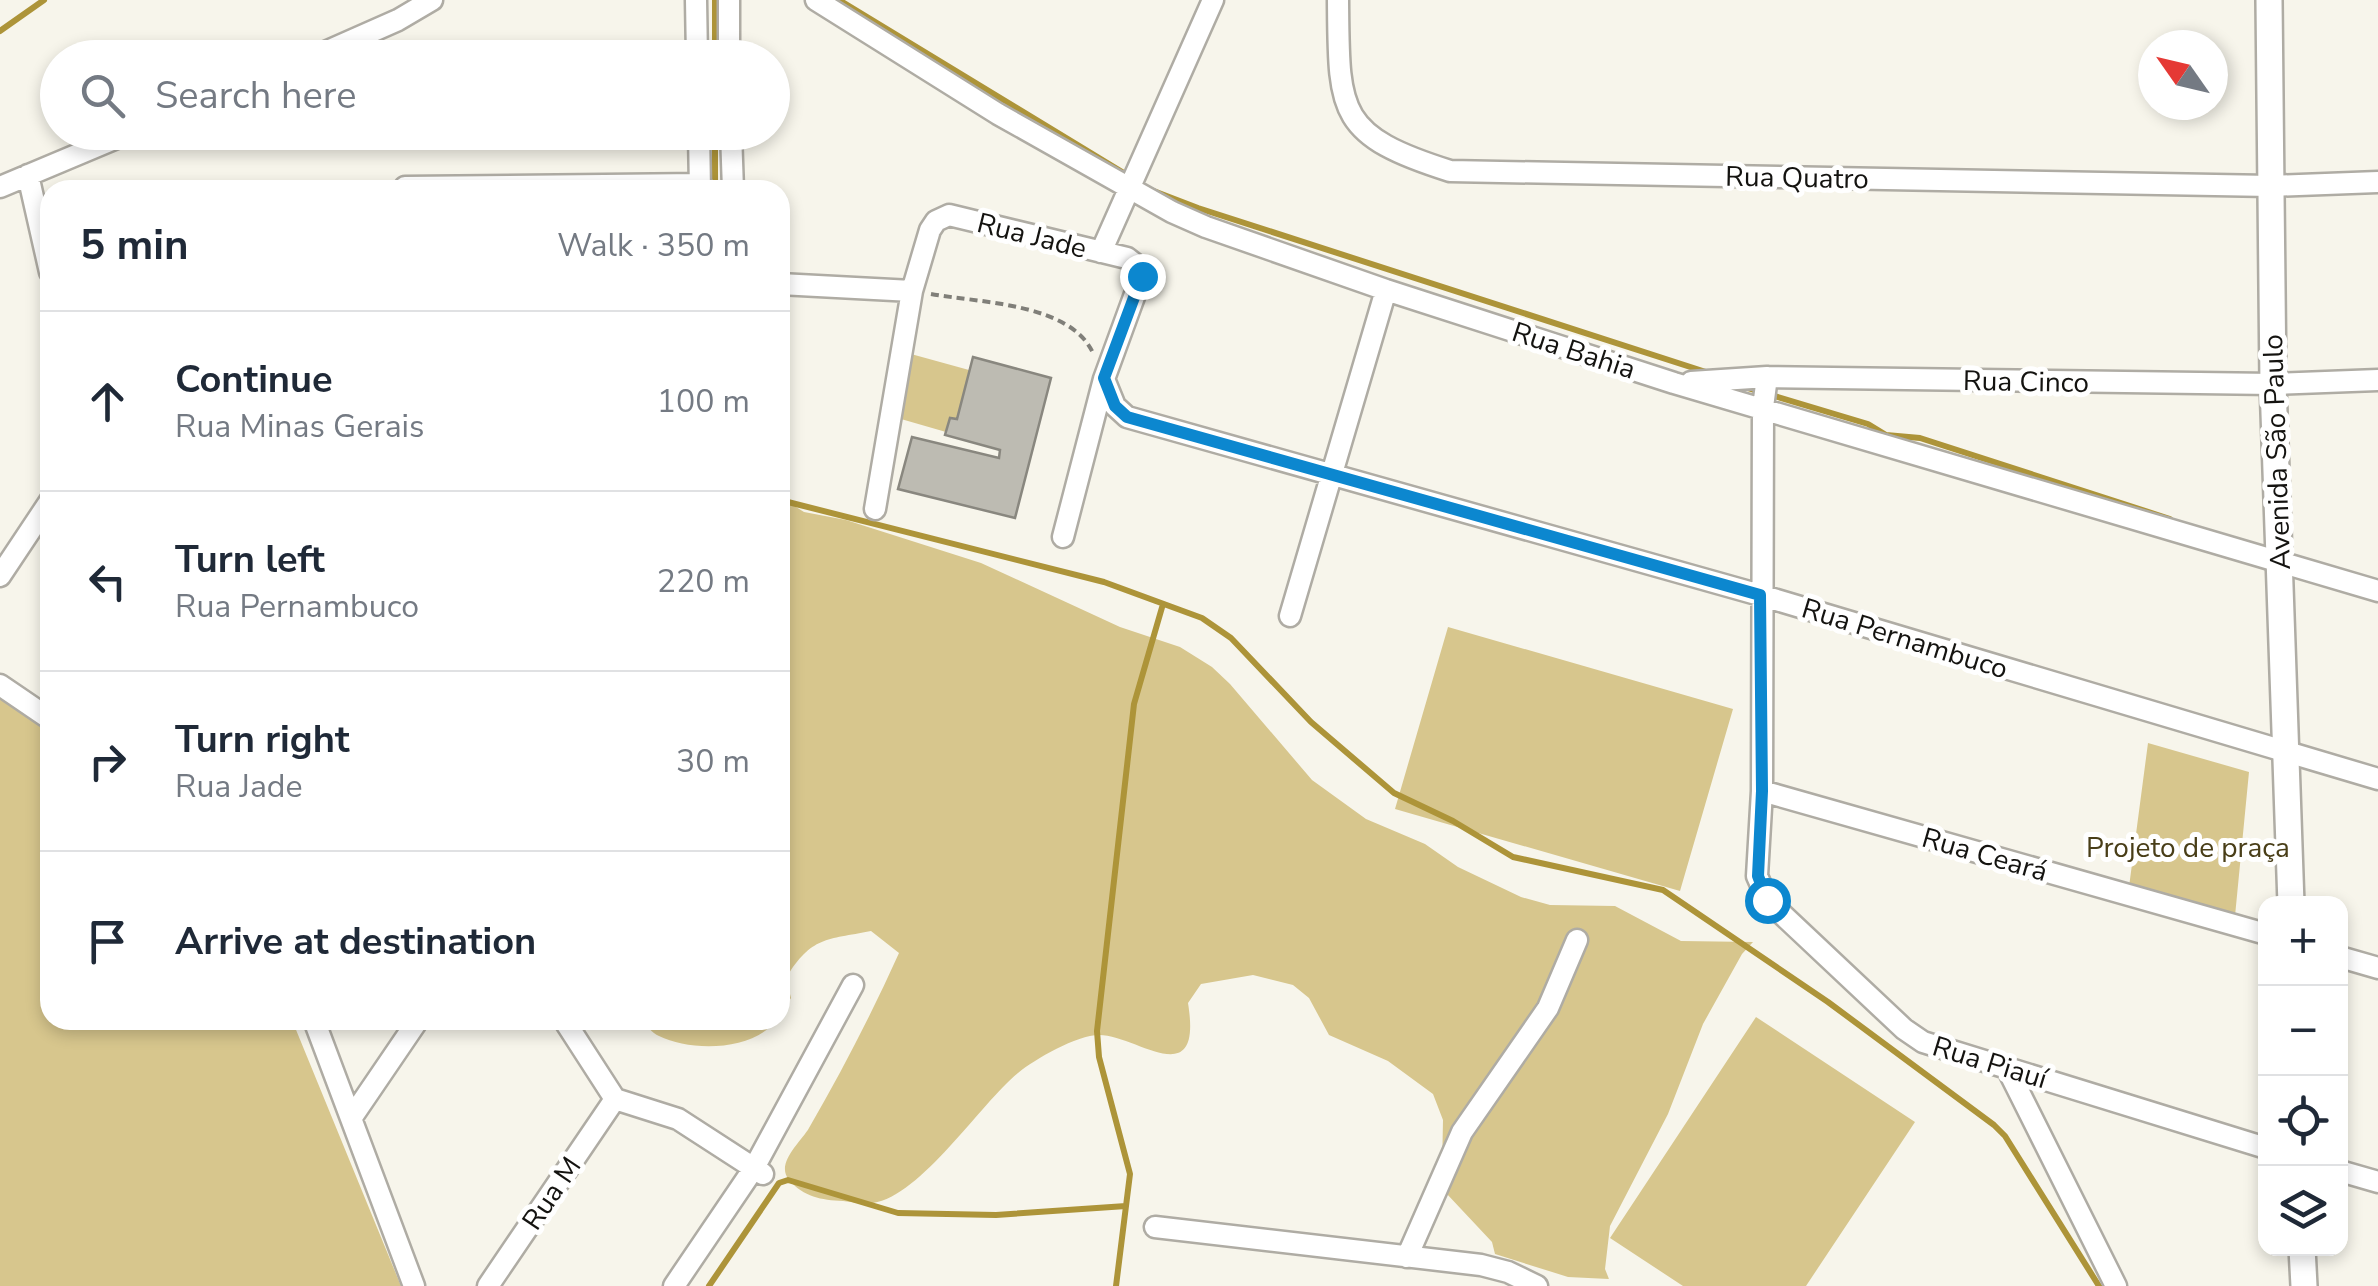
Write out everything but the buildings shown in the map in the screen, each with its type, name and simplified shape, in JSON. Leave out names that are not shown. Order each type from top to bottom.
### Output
[{"type":"street","points":[[696,0],[697,40]]},
{"type":"street","points":[[729,0],[729,40]]},
{"type":"street","name":"Rua Bahia","points":[[816,0],[998,114],[1206,227],[1674,383],[2378,591]]},
{"type":"street","points":[[1101,252],[1213,0]]},
{"type":"street","name":"Rua Quatro","points":[[1338,0],[1338,76],[1347,110],[1372,140],[1406,157],[1450,170],[2271,186],[2378,182]]},
{"type":"street","name":"Avenida São Paulo","points":[[2269,0],[2273,384],[2291,896]]},
{"type":"street","points":[[353,40],[430,1]]},
{"type":"street","points":[[0,187],[88,150]]},
{"type":"street","points":[[699,150],[700,180]]},
{"type":"street","points":[[731,150],[732,180]]},
{"type":"street","points":[[28,175],[40,228]]},
{"type":"street","name":"Rua Jade","points":[[875,509],[912,291],[930,230],[942,216],[949,215],[1101,252],[1135,263],[1142,276],[1104,378],[1062,537]]},
{"type":"street","points":[[790,285],[912,291]]},
{"type":"street","points":[[1290,616],[1386,290]]},
{"type":"street","points":[[1762,791],[1760,595],[1763,407],[1768,377]]},
{"type":"street","name":"Rua Cinco","points":[[1674,383],[1768,377],[2273,384],[2378,380]]},
{"type":"street","name":"Rua Pernambuco","points":[[1104,378],[1115,406],[1127,417],[1760,595],[2378,779]]},
{"type":"street","points":[[0,576],[40,516]]},
{"type":"street","points":[[0,684],[40,712]]},
{"type":"street","name":"Rua Piauí","points":[[1762,791],[1758,876],[1763,894],[1904,1030],[1931,1046],[2258,1146]]},
{"type":"street","name":"Rua Ceará","points":[[1762,791],[2258,932]]},
{"type":"street","points":[[1407,1257],[1462,1132],[1548,1008],[1577,940]]},
{"type":"street","points":[[2348,959],[2378,968]]},
{"type":"street","points":[[674,1286],[760,1172],[853,985]]},
{"type":"street","points":[[318,1030],[414,1286]]},
{"type":"street","points":[[352,1117],[411,1030]]},
{"type":"street","points":[[570,1030],[614,1099],[678,1119],[760,1172]]},
{"type":"street","points":[[2008,1068],[2116,1286]]},
{"type":"street","name":"Rua M","points":[[488,1286],[614,1099]]},
{"type":"street","points":[[2348,1173],[2378,1182]]},
{"type":"street","points":[[1154,1227],[1481,1265],[1537,1286]]},
{"type":"street","points":[[2302,1256],[2304,1286]]},
{"type":"path","points":[[912,291],[1052,315],[1084,335],[1104,378]]},
{"type":"green space","points":[[911,354],[969,370],[957,419],[950,418],[946,432],[901,419]]},
{"type":"green space","points":[[790,503],[804,512],[846,520],[981,563],[1120,627],[1180,647],[1230,684],[1312,780],[1366,819],[1425,844],[1458,867],[1521,897],[1550,905],[1615,906],[1681,941],[1753,942],[1742,954],[1703,1024],[1668,1114],[1610,1226],[1605,1269],[1609,1279],[1568,1277],[1495,1254],[1492,1242],[1446,1193],[1442,1170],[1443,1120],[1433,1094],[1388,1061],[1329,1035],[1309,998],[1293,985],[1253,975],[1201,984],[1188,1003],[1190,1031],[1186,1047],[1176,1054],[1163,1054],[1099,1035],[1068,1043],[1035,1061],[1003,1087],[930,1167],[891,1197],[869,1203],[827,1200],[807,1194],[789,1180],[787,1160],[833,1085],[899,953],[871,931],[821,942],[790,972]]},
{"type":"green space","points":[[1448,627],[1733,709],[1680,891],[1395,809]]},
{"type":"green space","points":[[0,694],[40,727],[40,1030],[296,1030],[401,1286],[0,1286]]},
{"type":"green space","name":"Projeto de praça","points":[[2148,743],[2249,772],[2235,916],[2129,887]]},
{"type":"green space","points":[[1756,1017],[1915,1122],[1806,1286],[1683,1286],[1610,1238]]},
{"type":"green space","points":[[766,1030],[753,1038],[721,1046],[688,1045],[652,1031]]},
{"type":"waterway","points":[[0,31],[44,0]]},
{"type":"waterway","points":[[715,0],[715,40]]},
{"type":"waterway","points":[[839,0],[1132,178]]},
{"type":"waterway","points":[[715,150],[715,180]]},
{"type":"waterway","points":[[1151,190],[1709,373]]},
{"type":"waterway","points":[[1744,387],[1868,424],[1886,435],[1920,438],[2170,519]]},
{"type":"waterway","points":[[790,503],[1104,582],[1202,618],[1231,638],[1311,722],[1394,793],[1453,821],[1513,857],[1663,890],[1828,1002],[1994,1125],[2005,1136],[2099,1286]]},
{"type":"waterway","points":[[1116,1286],[1130,1174],[1099,1057],[1097,1031],[1134,704],[1163,604]]},
{"type":"waterway","points":[[709,1286],[779,1183],[788,1180],[898,1213],[996,1215],[1126,1206]]},
{"type":"route","points":[[1142,276],[1104,378],[1115,406],[1127,417],[1760,595],[1762,791],[1758,876],[1767,900]]}]
